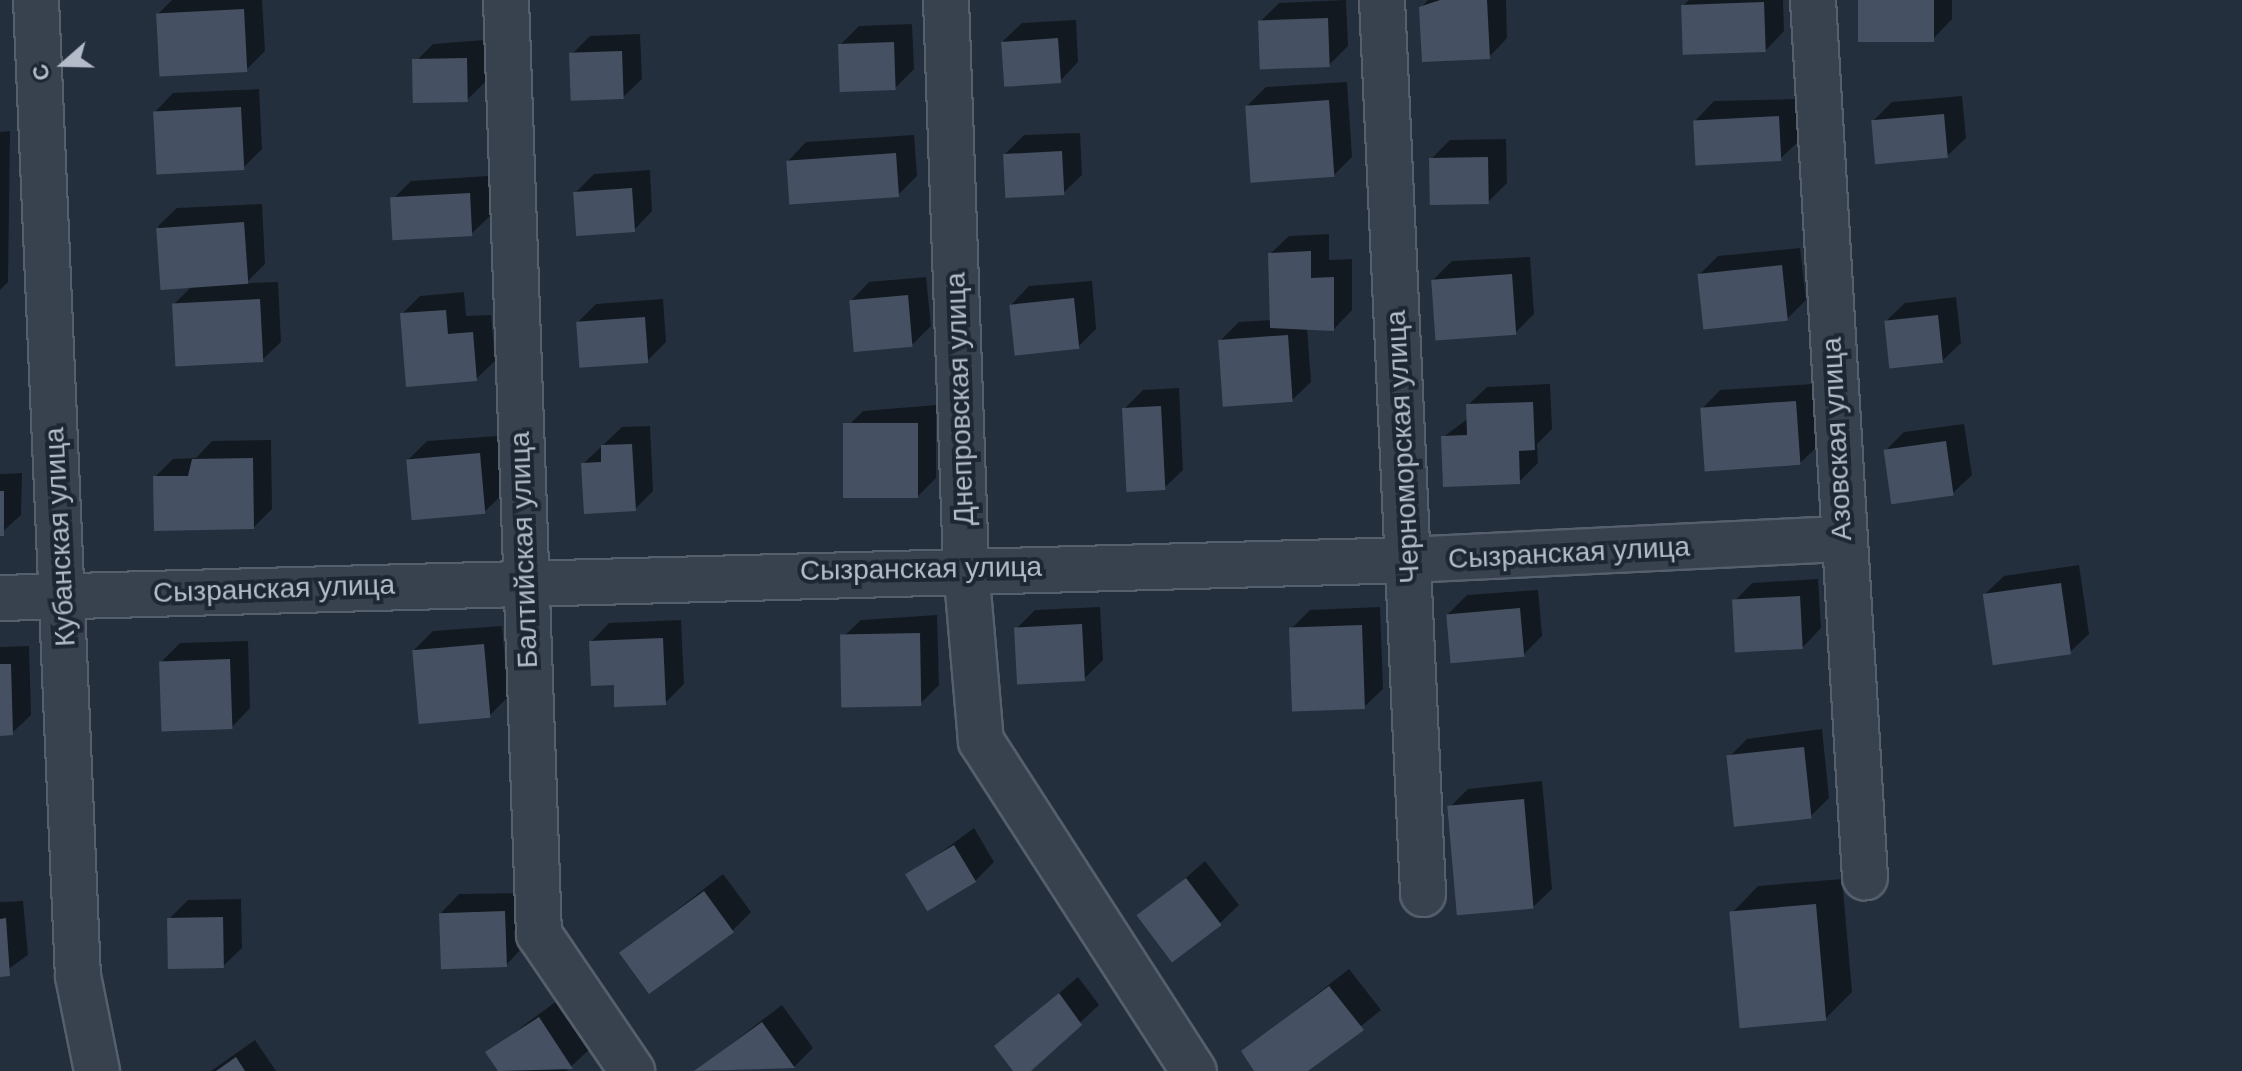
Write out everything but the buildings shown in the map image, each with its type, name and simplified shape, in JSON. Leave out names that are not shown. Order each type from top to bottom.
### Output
[{"type":"street","name":"Кубанская улица","points":[[36,0],[78,976],[97,1071]]},
{"type":"street","name":"Балтийская улица","points":[[506,0],[524,580],[539,934],[632,1071]]},
{"type":"street","name":"Днепровская улица","points":[[946,0],[966,567],[981,741],[1194,1071]]},
{"type":"street","name":"Черноморская улица","points":[[1382,0],[1423,894]]},
{"type":"street","name":"Азовская улица","points":[[1813,0],[1865,877]]},
{"type":"street","name":"Сызранская улица","points":[[0,598],[966,567],[1409,560],[1843,539]]}]
